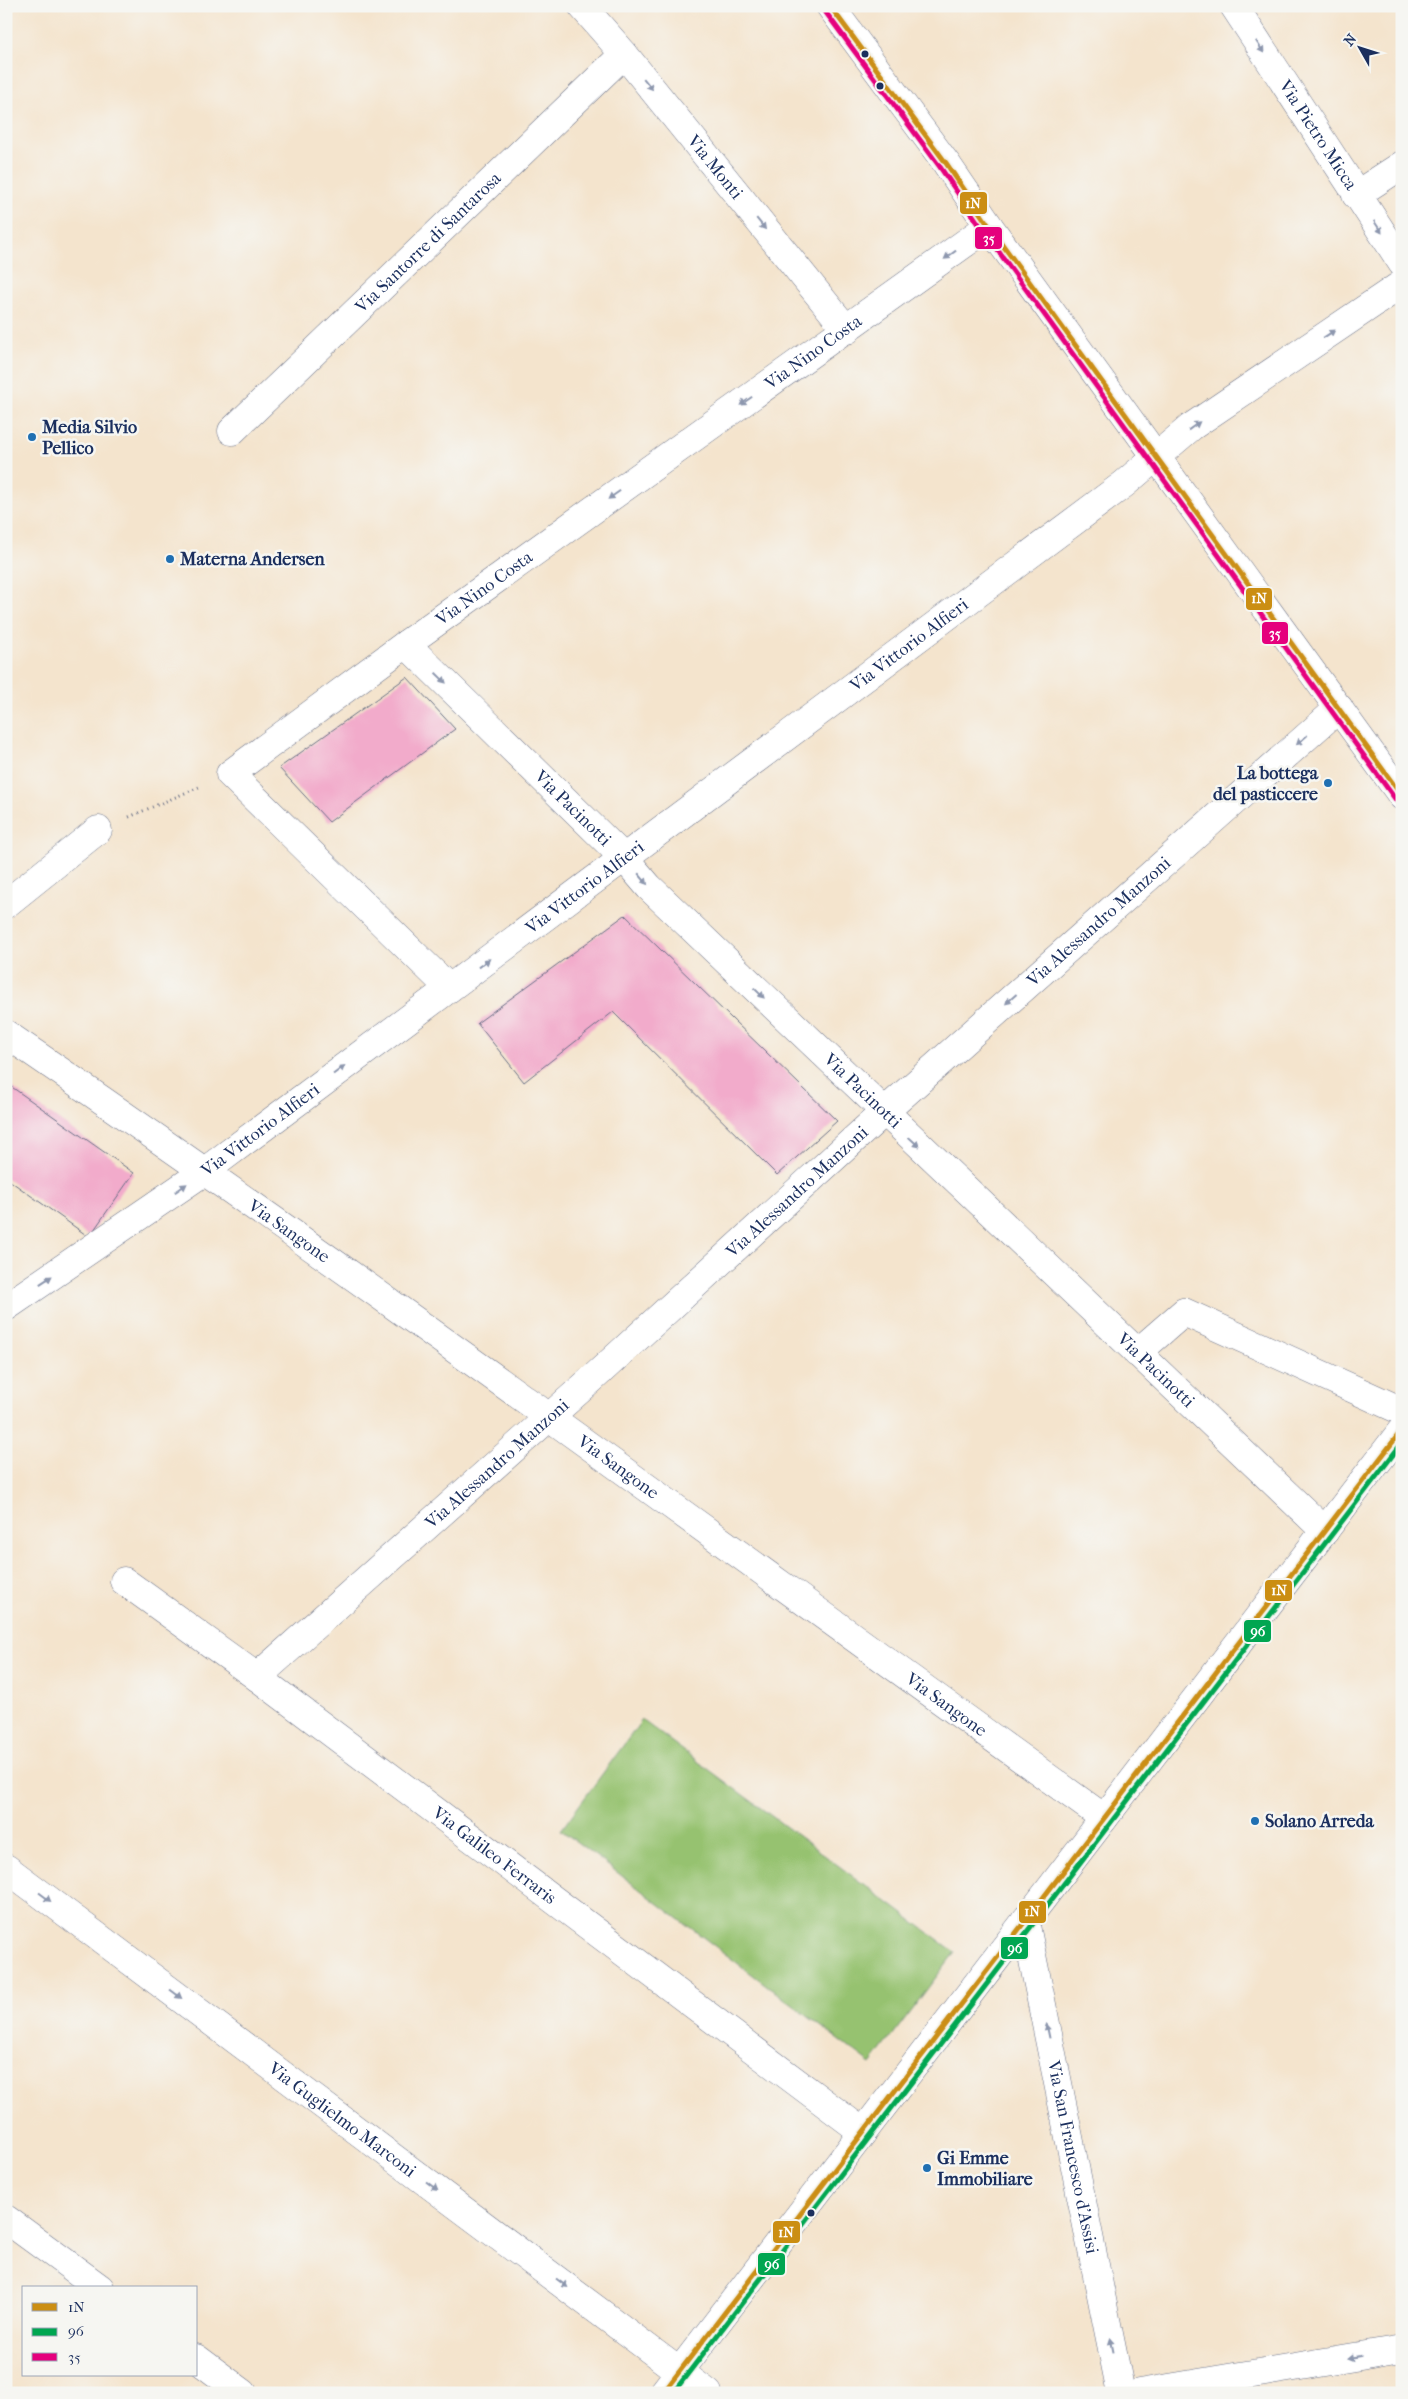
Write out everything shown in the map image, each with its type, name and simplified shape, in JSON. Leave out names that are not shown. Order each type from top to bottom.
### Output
[{"type":"street","name":"Via Monti","points":[[582,6],[624,54],[847,330]]},
{"type":"street","points":[[830,6],[946,163],[989,226],[1402,796]]},
{"type":"street","name":"Via Pietro Micca","points":[[1234,6],[1402,263]]},
{"type":"street","name":"Via Santorre di Santarosa","points":[[232,430],[624,54]]},
{"type":"street","points":[[1356,195],[1402,165]]},
{"type":"street","name":"Via Nino Costa","points":[[230,774],[406,644],[847,330],[989,226]]},
{"type":"street","name":"Via Vittorio Alfieri","points":[[6,1307],[206,1171],[449,988],[625,859],[1157,457],[1191,427],[1402,284]]},
{"type":"street","name":"Via Pacinotti","points":[[406,644],[625,859],[649,887],[1325,1531]]},
{"type":"street","name":"Via Alessandro Manzoni","points":[[257,1677],[550,1416],[884,1112],[1339,708]]},
{"type":"street","points":[[230,774],[449,988]]},
{"type":"street","points":[[6,904],[98,830]]},
{"type":"street","name":"Via Sangone","points":[[6,1034],[206,1171],[550,1416],[1104,1818]]},
{"type":"street","points":[[1137,1353],[1184,1312],[1402,1411]]},
{"type":"street","points":[[663,2393],[1402,1430]]},
{"type":"street","name":"Via Galileo Ferraris","points":[[124,1581],[257,1677],[863,2132]]},
{"type":"street","name":"Via Guglielmo Marconi","points":[[6,1868],[708,2393]]},
{"type":"street","name":"Via San Francesco d'Assisi","points":[[1025,1921],[1122,2393]]},
{"type":"street","points":[[6,2219],[97,2286]]},
{"type":"street","points":[[1139,2393],[1402,2349]]},
{"type":"street","points":[[198,2359],[243,2393]]},
{"type":"path","points":[[98,830],[230,774]]},
{"type":"green space","points":[[642,1720],[955,1952],[871,2064],[561,1830]]},
{"type":"building","points":[[407,677],[455,729],[329,822],[279,768]]},
{"type":"building","points":[[625,915],[837,1121],[777,1175],[613,1012],[524,1082],[477,1023]]},
{"type":"building","points":[[6,1083],[134,1173],[89,1237],[6,1178]]},
{"type":"transit line","name":"1N","points":[[830,6],[946,163],[989,226],[1402,796]]},
{"type":"transit line","name":"35","points":[[824,10],[940,167],[983,230],[1396,800]]},
{"type":"transit line","name":"1N","points":[[663,2393],[1402,1430]]},
{"type":"transit line","name":"96","points":[[673,2393],[1402,1443]]},
{"type":"place","name":"Media Silvio Pellico","points":[[32,437]]},
{"type":"place","name":"Materna Andersen","points":[[170,559]]},
{"type":"place","name":"La bottega del pasticcere","points":[[1328,783]]},
{"type":"place","name":"Solano Arreda","points":[[1255,1821]]},
{"type":"place","name":"Gi Emme Immobiliare","points":[[927,2168]]}]
